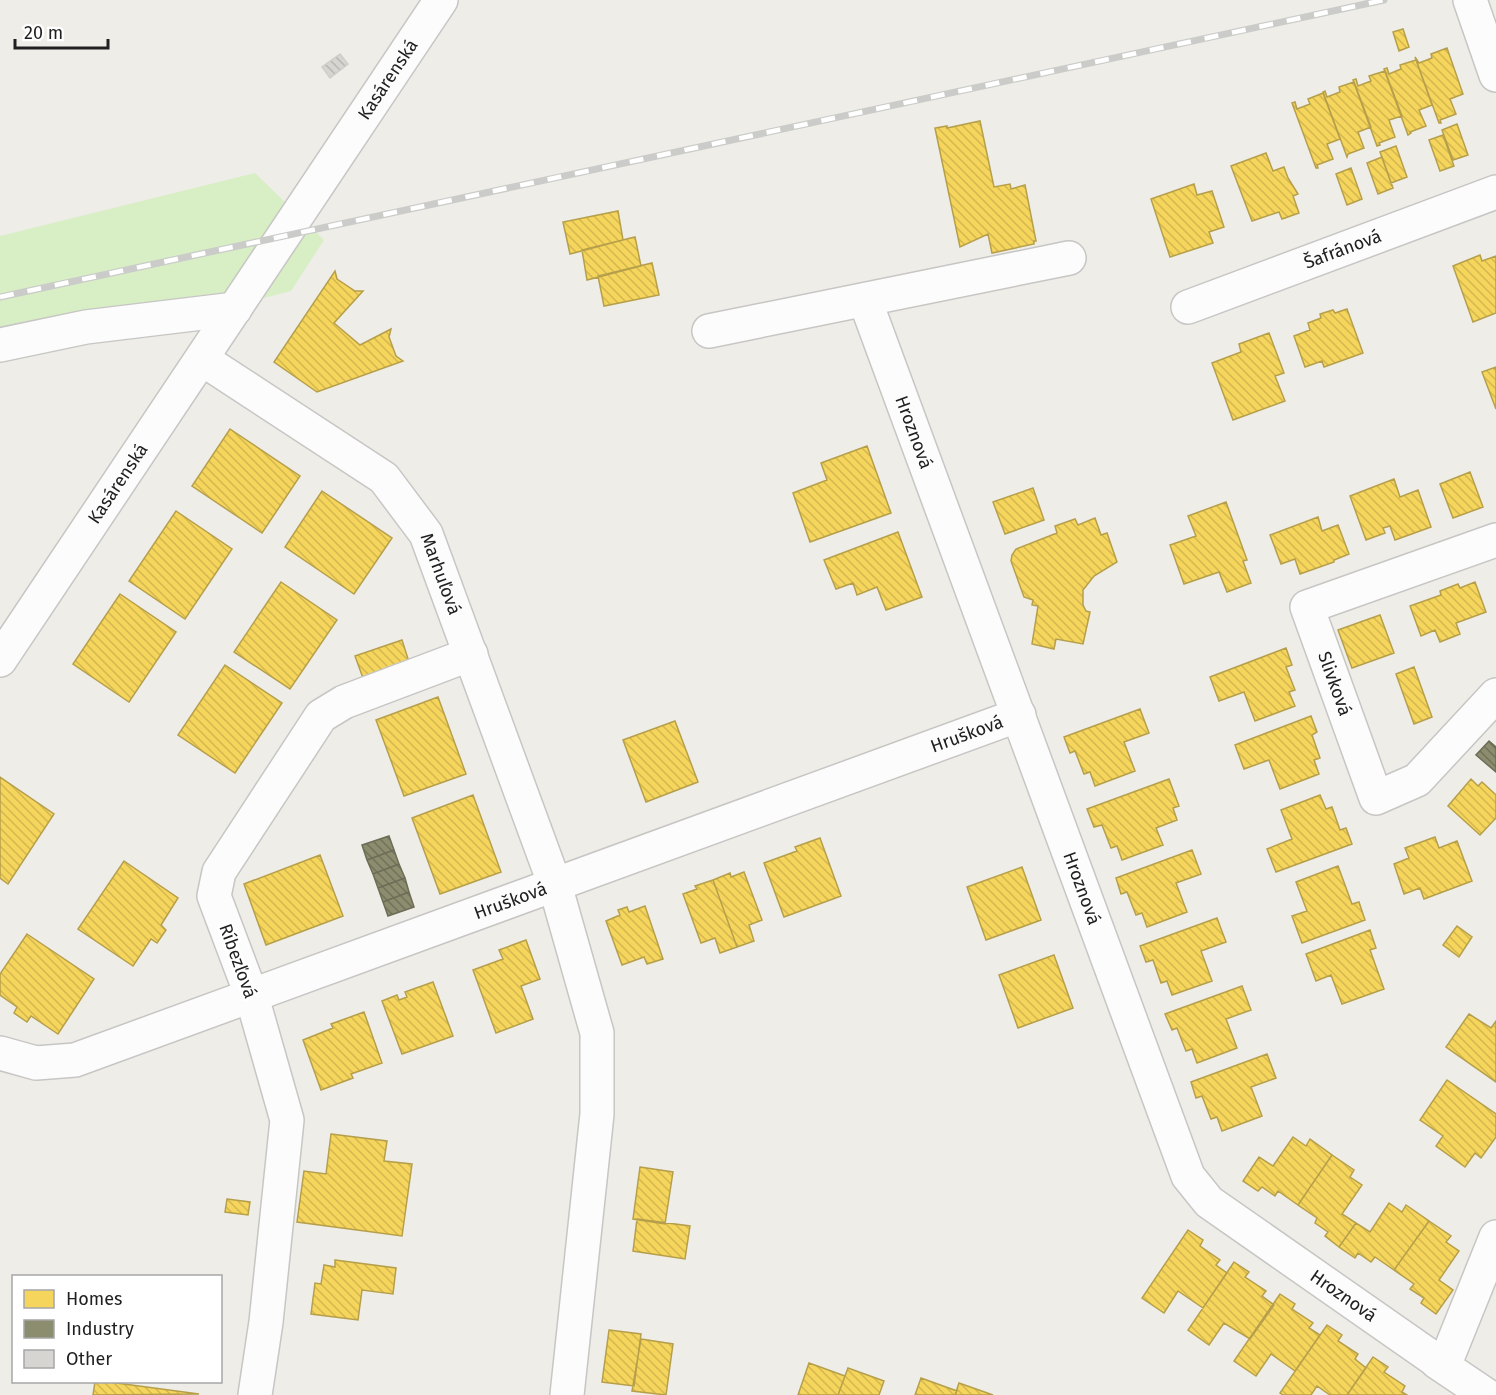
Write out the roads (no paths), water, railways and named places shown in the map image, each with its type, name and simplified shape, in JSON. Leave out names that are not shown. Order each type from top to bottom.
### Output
[{"type":"street","name":"Kasárenská","points":[[0,660],[441,0]]},
{"type":"street","points":[[1470,0],[1496,75]]},
{"type":"street","name":"Šafránová","points":[[1188,307],[1496,192]]},
{"type":"street","points":[[709,331],[1069,258]]},
{"type":"street","name":"Hroznová","points":[[865,300],[1188,1176],[1209,1202],[1486,1395]]},
{"type":"street","points":[[0,345],[86,327],[235,309]]},
{"type":"street","name":"Marhuľová","points":[[202,359],[384,478],[426,534],[555,885],[597,1033],[597,1114],[567,1395]]},
{"type":"street","name":"Slivková","points":[[1496,540],[1307,607],[1376,798],[1417,780],[1496,695]]},
{"type":"street","name":"Ríbezľová","points":[[255,1395],[266,1322],[287,1120],[252,997],[214,896],[219,872],[321,716],[344,702],[471,654]]},
{"type":"street","name":"Hrušková","points":[[0,1053],[36,1063],[75,1060],[1018,715]]},
{"type":"street","points":[[1440,1364],[1496,1237]]},
{"type":"railway","points":[[0,297],[1384,0]]}]
